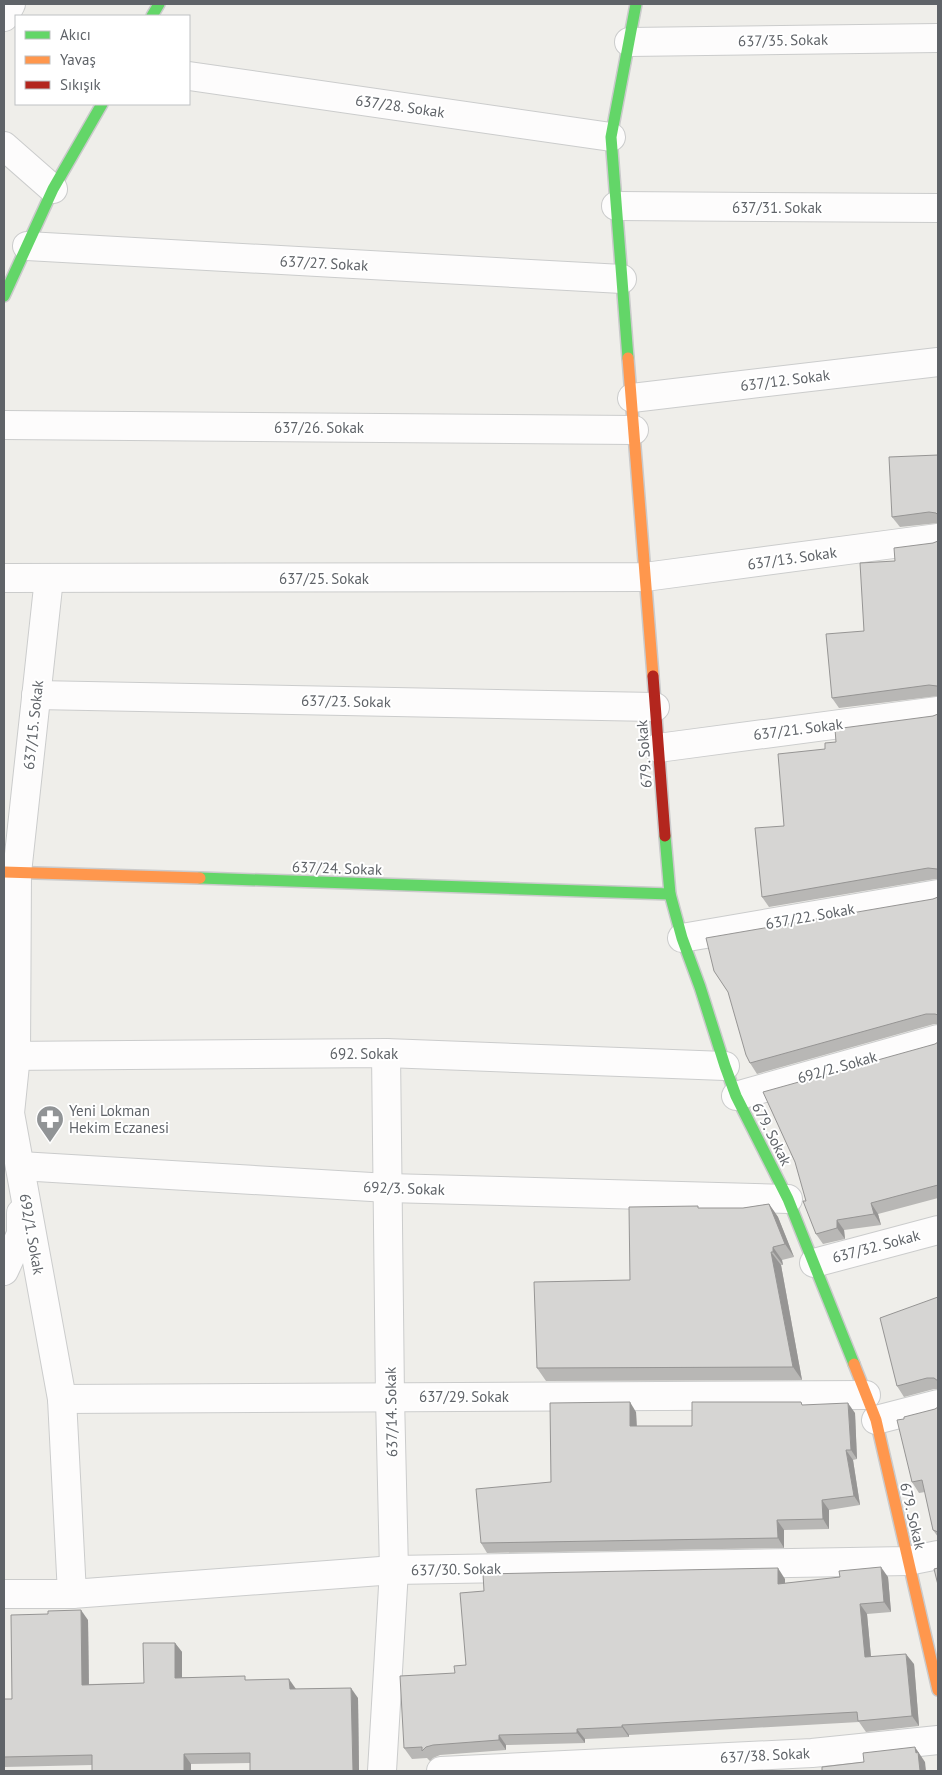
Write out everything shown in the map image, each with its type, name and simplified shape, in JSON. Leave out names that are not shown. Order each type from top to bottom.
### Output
[{"type":"street","points":[[4,17],[11,4]]},
{"type":"street","points":[[153,15],[159,4]]},
{"type":"street","name":"679. Sokak","points":[[636,4],[611,137],[670,894],[682,938],[736,1096],[788,1199],[871,1407],[938,1690]]},
{"type":"street","name":"637/35. Sokak","points":[[629,42],[938,38]]},
{"type":"street","name":"637/28. Sokak","points":[[190,76],[611,137]]},
{"type":"street","points":[[4,296],[53,189],[101,105]]},
{"type":"street","points":[[4,146],[53,189]]},
{"type":"street","name":"637/31. Sokak","points":[[616,206],[938,208]]},
{"type":"street","name":"637/27. Sokak","points":[[27,246],[622,279]]},
{"type":"street","name":"637/12. Sokak","points":[[632,398],[938,362]]},
{"type":"street","name":"637/26. Sokak","points":[[4,424],[634,430]]},
{"type":"street","name":"637/13. Sokak","points":[[645,578],[938,538]]},
{"type":"street","name":"637/25. Sokak","points":[[4,578],[645,578]]},
{"type":"street","name":"637/15. Sokak","points":[[10,873],[36,694],[49,578]]},
{"type":"street","name":"637/23. Sokak","points":[[36,694],[655,708]]},
{"type":"street","name":"637/21. Sokak","points":[[658,748],[938,711]]},
{"type":"street","name":"637/24. Sokak","points":[[10,873],[670,894]]},
{"type":"street","name":"692/1. Sokak","points":[[10,873],[10,1113],[62,1399],[72,1594]]},
{"type":"street","name":"637/22. Sokak","points":[[682,938],[938,894]]},
{"type":"street","name":"692/2. Sokak","points":[[736,1096],[938,1039]]},
{"type":"street","name":"692. Sokak","points":[[10,1055],[386,1052],[725,1066]]},
{"type":"street","name":"637/14. Sokak","points":[[382,1771],[394,1570],[386,1052]]},
{"type":"street","points":[[4,1271],[21,1234],[20,1166]]},
{"type":"street","name":"692/3. Sokak","points":[[20,1166],[388,1188],[788,1199]]},
{"type":"street","name":"637/32. Sokak","points":[[814,1263],[938,1230]]},
{"type":"street","name":"637/29. Sokak","points":[[62,1399],[390,1397],[871,1407],[938,1404]]},
{"type":"street","name":"637/30. Sokak","points":[[4,1594],[72,1594],[394,1570],[908,1561],[938,1555]]},
{"type":"street","name":"637/38. Sokak","points":[[442,1771],[812,1762],[938,1740]]},
{"type":"building","points":[[938,455],[938,515],[929,512],[892,517],[889,457]]},
{"type":"building","points":[[938,541],[938,687],[929,685],[832,698],[826,634],[864,631],[860,563],[895,561],[894,548]]},
{"type":"building","points":[[938,714],[938,870],[928,868],[762,897],[755,828],[784,826],[778,754],[825,749],[825,743],[836,742],[835,729]]},
{"type":"building","points":[[938,897],[938,1015],[926,1014],[750,1063],[728,992],[714,971],[706,938]]},
{"type":"building","points":[[938,1042],[938,1185],[871,1203],[874,1214],[837,1220],[837,1228],[816,1234],[803,1201],[806,1201],[795,1162],[763,1092]]},
{"type":"building","points":[[769,1204],[785,1244],[773,1247],[773,1252],[771,1252],[793,1367],[537,1368],[534,1282],[630,1280],[629,1207],[698,1206],[698,1208],[743,1208]]},
{"type":"building","points":[[938,1297],[938,1381],[934,1378],[927,1378],[897,1386],[880,1318]]},
{"type":"building","points":[[630,1402],[630,1426],[692,1426],[692,1402],[801,1402],[802,1405],[848,1403],[851,1450],[846,1450],[854,1496],[822,1500],[823,1519],[777,1520],[778,1538],[481,1543],[476,1489],[551,1482],[550,1403]]},
{"type":"building","points":[[938,1407],[938,1532],[933,1530],[922,1480],[912,1482],[897,1420]]},
{"type":"building","points":[[881,1567],[884,1602],[860,1604],[865,1657],[906,1654],[912,1716],[858,1721],[857,1712],[622,1725],[622,1727],[577,1729],[577,1733],[499,1735],[499,1740],[433,1745],[426,1747],[422,1751],[422,1747],[404,1748],[400,1676],[455,1673],[454,1666],[466,1665],[460,1593],[484,1591],[483,1574],[778,1568],[778,1584],[840,1577],[839,1571]]},
{"type":"building","points":[[938,1568],[938,1585],[934,1569]]},
{"type":"building","points":[[81,1610],[82,1685],[144,1683],[143,1643],[175,1643],[175,1678],[245,1676],[245,1680],[289,1679],[290,1689],[351,1688],[353,1771],[250,1771],[250,1753],[184,1754],[184,1771],[92,1771],[92,1755],[4,1757],[4,1699],[12,1699],[11,1615],[48,1614],[48,1611]]},
{"type":"building","points":[[915,1747],[916,1753],[918,1752],[920,1771],[822,1771],[822,1767],[864,1762],[863,1753]]},
{"type":"traffic: fast","points":[[153,15],[159,4]]},
{"type":"traffic: fast","points":[[628,358],[611,137],[636,4]]},
{"type":"traffic: fast","points":[[4,296],[53,189],[101,105]]},
{"type":"traffic: fast","points":[[665,836],[670,894],[682,938],[725,1066],[736,1096],[788,1199],[854,1364]]},
{"type":"traffic: fast","points":[[200,878],[670,894]]},
{"type":"traffic: slow","points":[[628,358],[653,676]]},
{"type":"traffic: slow","points":[[4,872],[200,878]]},
{"type":"traffic: slow","points":[[854,1364],[876,1420],[938,1690]]},
{"type":"traffic: jam","points":[[653,676],[665,836]]},
{"type":"place","name":"Yeni Lokman Hekim Eczanesi","points":[[50,1143]]}]
